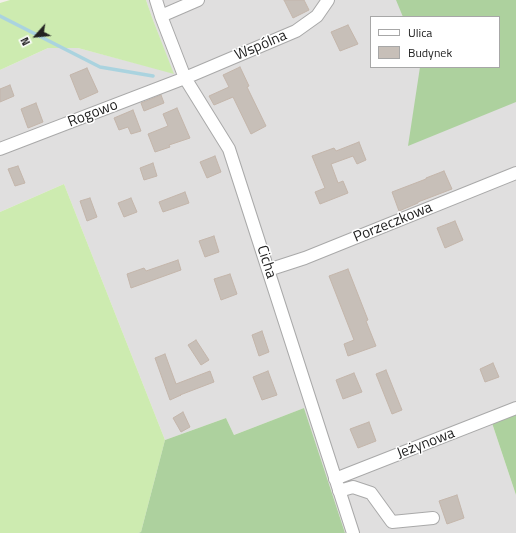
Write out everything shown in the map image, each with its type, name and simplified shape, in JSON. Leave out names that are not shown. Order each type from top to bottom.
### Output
[{"type":"street","name":"Cicha","points":[[156,0],[185,78],[229,150],[353,533]]},
{"type":"street","points":[[161,16],[198,0]]},
{"type":"street","name":"Wspólna","points":[[185,78],[296,31],[317,16],[328,0]]},
{"type":"street","name":"Rogowo","points":[[0,149],[185,78]]},
{"type":"street","name":"Porzeczkowa","points":[[268,270],[305,258],[516,173]]},
{"type":"street","name":"Jeżynowa","points":[[335,479],[516,408]]},
{"type":"street","points":[[340,491],[354,487],[371,493],[392,522],[433,518]]},
{"type":"shaded area","points":[[146,0],[516,0],[516,414],[492,423],[516,495],[516,533],[345,533],[304,408],[234,435],[226,418],[165,440],[64,184],[0,212],[0,70],[48,48],[78,48],[173,73]]},
{"type":"green space","points":[[10,0],[146,0],[174,74],[78,48],[48,48],[0,70],[0,3]]},
{"type":"green space","points":[[396,0],[516,0],[516,102],[408,146],[420,68],[500,68],[500,16],[403,16]]},
{"type":"green space","points":[[64,184],[165,440],[141,532],[138,533],[0,533],[0,212]]},
{"type":"green space","points":[[304,408],[345,533],[138,533],[141,532],[165,440],[226,418],[234,435]]},
{"type":"green space","points":[[516,414],[516,495],[492,423]]},
{"type":"building","points":[[284,0],[304,0],[309,10],[293,18]]},
{"type":"building","points":[[348,25],[358,44],[340,51],[331,32]]},
{"type":"building","points":[[240,67],[249,86],[247,87],[266,126],[251,134],[233,97],[214,105],[209,96],[229,87],[223,75]]},
{"type":"building","points":[[87,68],[98,92],[80,100],[70,75]]},
{"type":"building","points":[[10,85],[14,96],[0,102],[0,89]]},
{"type":"building","points":[[161,95],[164,103],[144,111],[141,103]]},
{"type":"building","points":[[36,103],[43,122],[28,128],[21,109]]},
{"type":"building","points":[[177,108],[190,138],[169,145],[170,147],[155,152],[148,134],[168,126],[163,114]]},
{"type":"building","points":[[133,110],[141,131],[131,134],[128,127],[119,130],[114,118]]},
{"type":"building","points":[[359,142],[366,160],[357,164],[353,156],[331,164],[338,183],[343,181],[348,193],[320,204],[315,192],[325,188],[312,156],[334,148],[336,151]]},
{"type":"building","points":[[215,156],[221,172],[207,178],[200,162]]},
{"type":"building","points":[[153,163],[157,176],[144,180],[140,168]]},
{"type":"building","points":[[18,166],[25,183],[15,186],[8,169]]},
{"type":"building","points":[[444,171],[452,189],[399,211],[392,192]]},
{"type":"building","points":[[185,192],[189,203],[163,212],[159,202]]},
{"type":"building","points":[[90,198],[97,217],[87,221],[80,201]]},
{"type":"building","points":[[131,198],[137,212],[124,217],[118,203]]},
{"type":"building","points":[[455,221],[463,240],[445,248],[437,228]]},
{"type":"building","points":[[214,236],[219,252],[205,257],[199,241]]},
{"type":"building","points":[[178,260],[181,270],[131,288],[127,274],[144,268],[146,271]]},
{"type":"building","points":[[348,269],[368,320],[366,321],[376,346],[348,356],[344,344],[354,340],[329,276]]},
{"type":"building","points":[[230,274],[237,294],[221,300],[214,279]]},
{"type":"building","points":[[262,331],[269,352],[259,356],[252,335]]},
{"type":"building","points":[[196,340],[209,360],[201,365],[188,345]]},
{"type":"building","points":[[165,354],[176,384],[210,371],[214,382],[170,400],[155,358]]},
{"type":"building","points":[[493,363],[499,377],[485,382],[480,369]]},
{"type":"building","points":[[386,370],[402,410],[392,414],[376,374]]},
{"type":"building","points":[[268,371],[277,395],[262,400],[253,377]]},
{"type":"building","points":[[354,373],[362,392],[343,399],[336,380]]},
{"type":"building","points":[[183,412],[190,427],[181,432],[173,418]]},
{"type":"building","points":[[369,422],[376,441],[358,448],[350,429]]},
{"type":"building","points":[[457,495],[464,518],[447,524],[439,501]]},
{"type":"waterway","points":[[0,16],[100,67],[153,76]]}]
